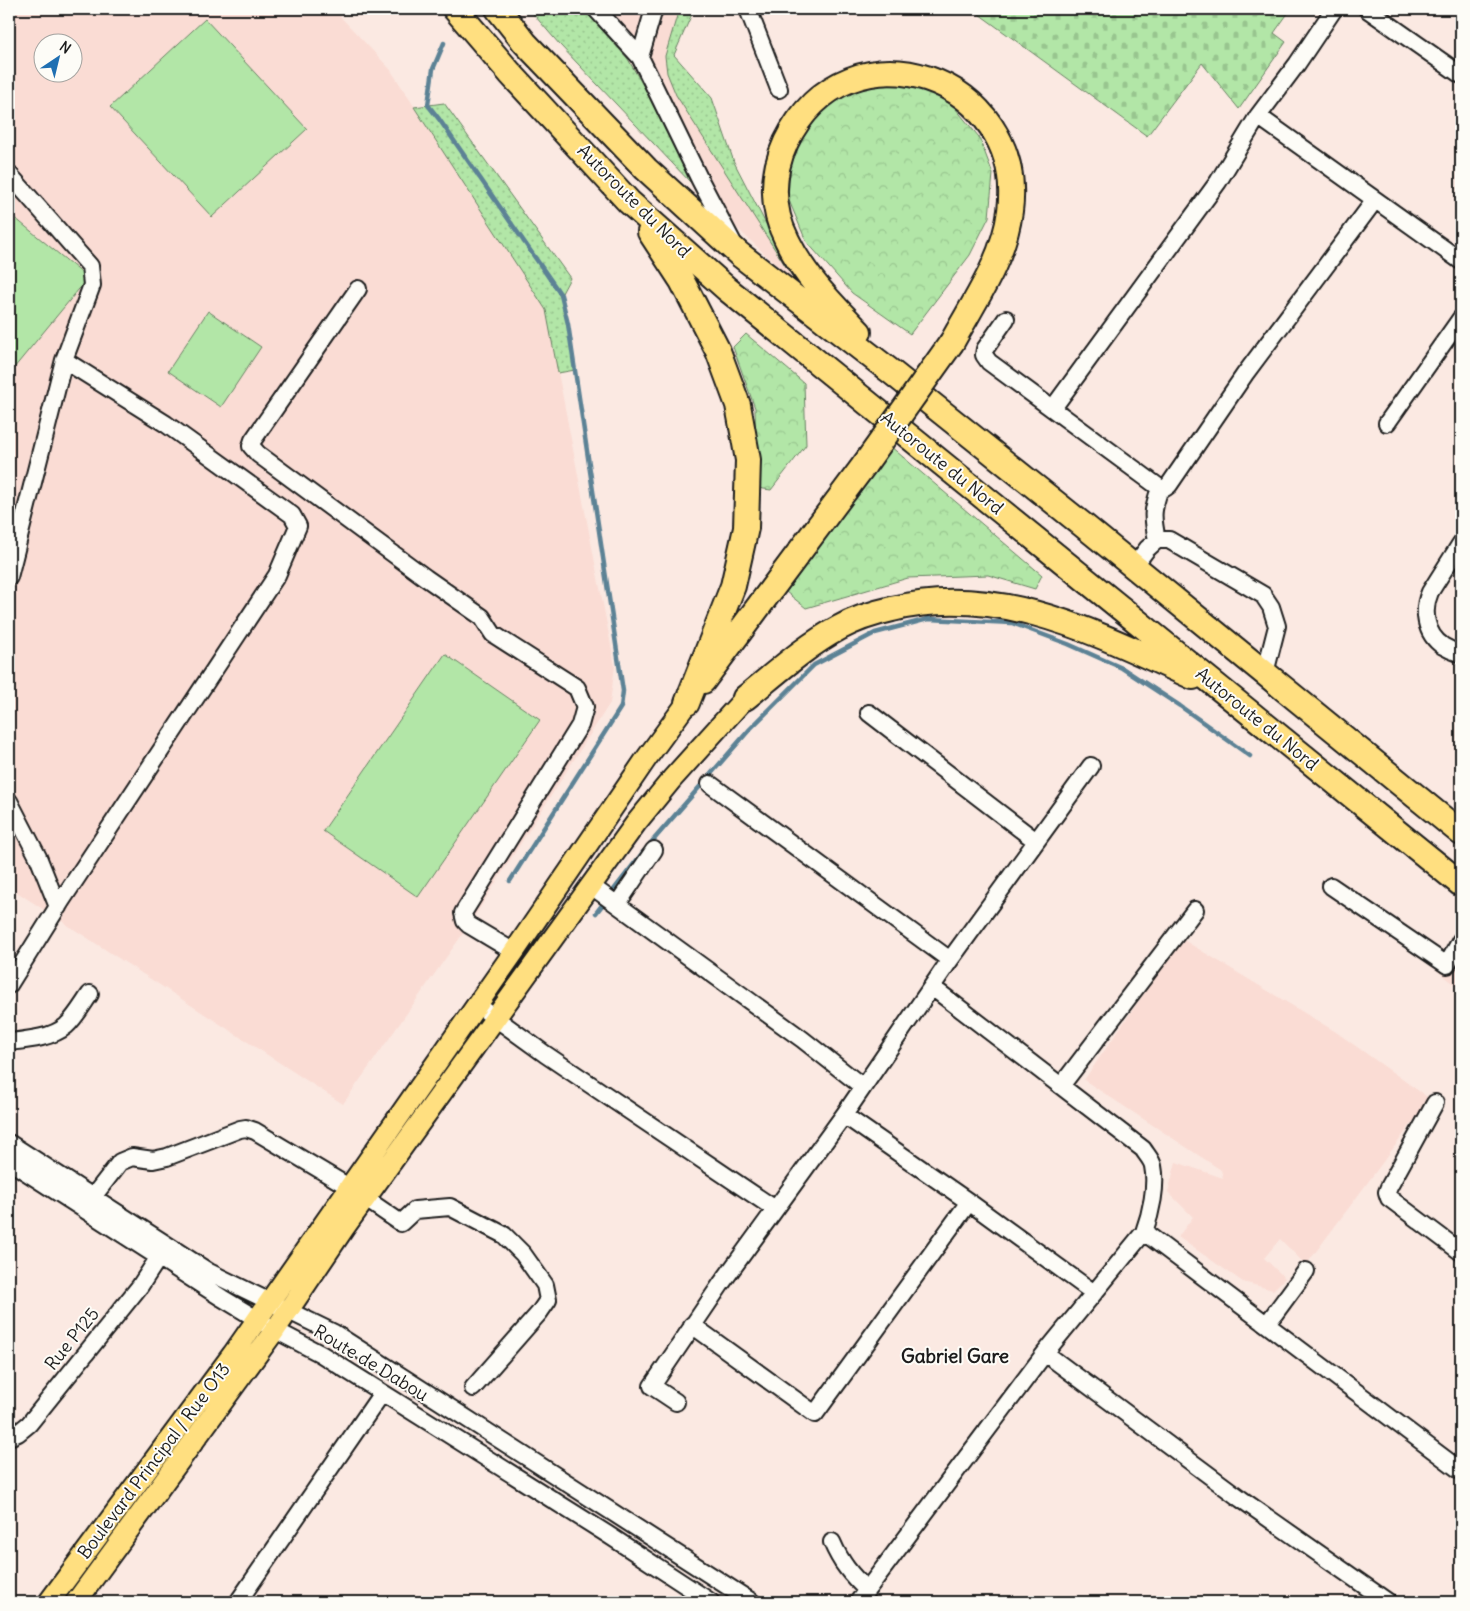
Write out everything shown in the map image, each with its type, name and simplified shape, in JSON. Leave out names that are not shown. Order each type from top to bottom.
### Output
[{"type":"highway","name":"Autoroute du Nord","points":[[455,9],[629,202],[727,288],[1461,884]]},
{"type":"highway","name":"Autoroute du Nord","points":[[498,9],[525,43],[646,169],[739,254],[894,374],[1134,566],[1461,833]]},
{"type":"highway","points":[[687,703],[865,464],[952,342],[993,266],[1007,225],[1011,183],[1005,157],[988,121],[973,105],[956,92],[939,83],[923,76],[902,72],[884,72],[866,74],[850,79],[835,86],[814,102],[793,128],[782,150],[776,169],[774,190],[777,213],[786,239],[800,263],[816,286],[894,374]]},
{"type":"highway","points":[[629,202],[682,282],[718,351],[738,405],[748,460],[746,528],[733,586],[687,703]]},
{"type":"highway","points":[[745,698],[803,651],[839,628],[872,614],[914,604],[960,601],[1006,606],[1059,620],[1115,642],[1222,690]]},
{"type":"main road","name":"Boulevard Principal / Rue O13","points":[[76,1602],[275,1330],[495,1017],[595,888],[636,823],[666,786],[745,698]]},
{"type":"main road","name":"Boulevard Principal / Rue O13","points":[[49,1602],[270,1302],[514,952],[646,758],[687,703]]},
{"type":"street","points":[[596,9],[640,57],[700,180],[739,254]]},
{"type":"street","points":[[748,9],[779,89]]},
{"type":"street","points":[[1053,408],[1218,182],[1258,116],[1297,64],[1334,9]]},
{"type":"street","points":[[1367,9],[1461,75]]},
{"type":"street","points":[[640,57],[648,12]]},
{"type":"street","points":[[1258,116],[1461,260]]},
{"type":"street","points":[[9,174],[90,266],[92,285],[64,360],[9,577]]},
{"type":"street","points":[[1006,319],[985,349],[984,355],[989,362],[1160,488],[1165,488],[1169,485],[1246,374],[1375,200]]},
{"type":"street","points":[[358,289],[253,440],[251,446],[258,454],[482,617],[493,634],[577,688],[585,707],[580,724],[463,913],[464,921],[469,925],[514,952]]},
{"type":"street","points":[[1386,423],[1461,318]]},
{"type":"street","points":[[9,985],[58,907],[277,575],[298,526],[292,515],[166,424],[64,360]]},
{"type":"street","points":[[1157,540],[1153,520],[1153,507],[1160,488]]},
{"type":"street","points":[[1134,566],[1147,549],[1157,540],[1169,540],[1263,595],[1271,606],[1277,626],[1265,673]]},
{"type":"street","points":[[1461,543],[1430,592],[1426,600],[1425,609],[1429,627],[1436,640],[1444,647],[1461,654]]},
{"type":"street","points":[[869,713],[1036,841]]},
{"type":"street","points":[[676,1402],[652,1386],[692,1325],[775,1208],[844,1116],[950,960],[1091,766]]},
{"type":"street","points":[[710,784],[950,960]]},
{"type":"street","points":[[9,801],[38,857],[58,907]]},
{"type":"street","points":[[616,902],[654,850]]},
{"type":"street","points":[[1331,886],[1447,965],[1461,940]]},
{"type":"street","points":[[595,888],[802,1039],[863,1087]]},
{"type":"street","points":[[1061,1086],[1195,910]]},
{"type":"street","points":[[832,1542],[839,1559],[862,1596],[1045,1353],[1144,1232],[1151,1214],[1154,1194],[1153,1165],[1143,1149],[932,987]]},
{"type":"street","points":[[9,1042],[55,1033],[66,1026],[90,994]]},
{"type":"street","points":[[476,1004],[545,1054],[775,1208]]},
{"type":"street","points":[[1435,1103],[1387,1192],[1389,1198],[1461,1252]]},
{"type":"street","points":[[844,1116],[969,1202],[1094,1293]]},
{"type":"street","points":[[92,1198],[120,1162],[125,1159],[132,1157],[153,1160],[167,1157],[246,1128],[255,1131],[349,1187]]},
{"type":"street","points":[[9,1143],[209,1272],[270,1302]]},
{"type":"street","name":"Route de Dabou","points":[[9,1161],[257,1320],[322,1354],[711,1602]]},
{"type":"street","points":[[366,1199],[401,1223],[415,1210],[450,1207],[504,1235],[523,1254],[545,1285],[548,1300],[539,1314],[473,1388]]},
{"type":"street","points":[[692,1325],[814,1414],[969,1202]]},
{"type":"street","points":[[1144,1232],[1461,1471]]},
{"type":"street","name":"Rue P125","points":[[9,1437],[18,1434],[29,1424],[140,1286],[159,1257]]},
{"type":"street","points":[[1267,1324],[1306,1271]]},
{"type":"street","name":"Route de Dabou","points":[[270,1302],[334,1333],[752,1602]]},
{"type":"street","points":[[1045,1353],[1241,1498],[1388,1602]]},
{"type":"street","points":[[238,1602],[382,1393]]},
{"type":"shaded area","points":[[9,9],[333,9],[390,69],[546,310],[615,666],[610,703],[469,925],[343,1104],[9,887]]},
{"type":"shaded area","points":[[529,9],[694,9],[674,55],[712,98],[734,162],[797,284],[710,203],[560,45]]},
{"type":"shaded area","points":[[1461,923],[1461,989],[1435,969]]},
{"type":"shaded area","points":[[1182,939],[1336,1032],[1430,1099],[1306,1265],[1280,1239],[1264,1258],[1285,1278],[1273,1290],[1243,1282],[1178,1237],[1193,1217],[1168,1192],[1176,1162],[1223,1178],[1221,1170],[1084,1080]]},
{"type":"green space","points":[[529,9],[583,9],[628,59],[710,203],[560,45]]},
{"type":"green space","points":[[679,9],[694,9],[674,55],[712,98],[734,162],[797,284],[676,95],[667,73],[665,56]]},
{"type":"green space","points":[[972,9],[1291,9],[1274,33],[1286,42],[1239,109],[1202,63],[1147,136]]},
{"type":"green space","points":[[205,19],[307,129],[212,217],[110,107]]},
{"type":"green space","points":[[884,84],[922,86],[951,103],[979,137],[993,174],[989,217],[970,255],[910,334],[852,293],[806,241],[788,198],[791,157],[812,118],[843,94]]},
{"type":"green space","points":[[444,103],[570,278],[561,295],[571,339],[575,370],[558,373],[546,310],[414,107]]},
{"type":"green space","points":[[9,213],[88,278],[9,374]]},
{"type":"green space","points":[[208,311],[261,347],[221,407],[168,371]]},
{"type":"green space","points":[[746,334],[804,383],[806,445],[771,490],[757,488],[755,408],[733,347]]},
{"type":"green space","points":[[890,446],[1042,575],[1035,589],[988,575],[908,578],[806,608],[786,592]]},
{"type":"green space","points":[[445,654],[540,720],[418,897],[323,831]]},
{"type":"waterway","points":[[444,43],[433,69],[428,105],[561,295],[568,324],[623,691],[621,707],[510,881]]},
{"type":"waterway","points":[[649,845],[750,729],[814,665],[875,633],[928,619],[1012,623],[1068,644],[1122,668],[1180,706],[1250,756]]},
{"type":"waterway","points":[[596,913],[644,851]]},
{"type":"district","name":"Gabriel Gare","points":[[955,1356]]}]
